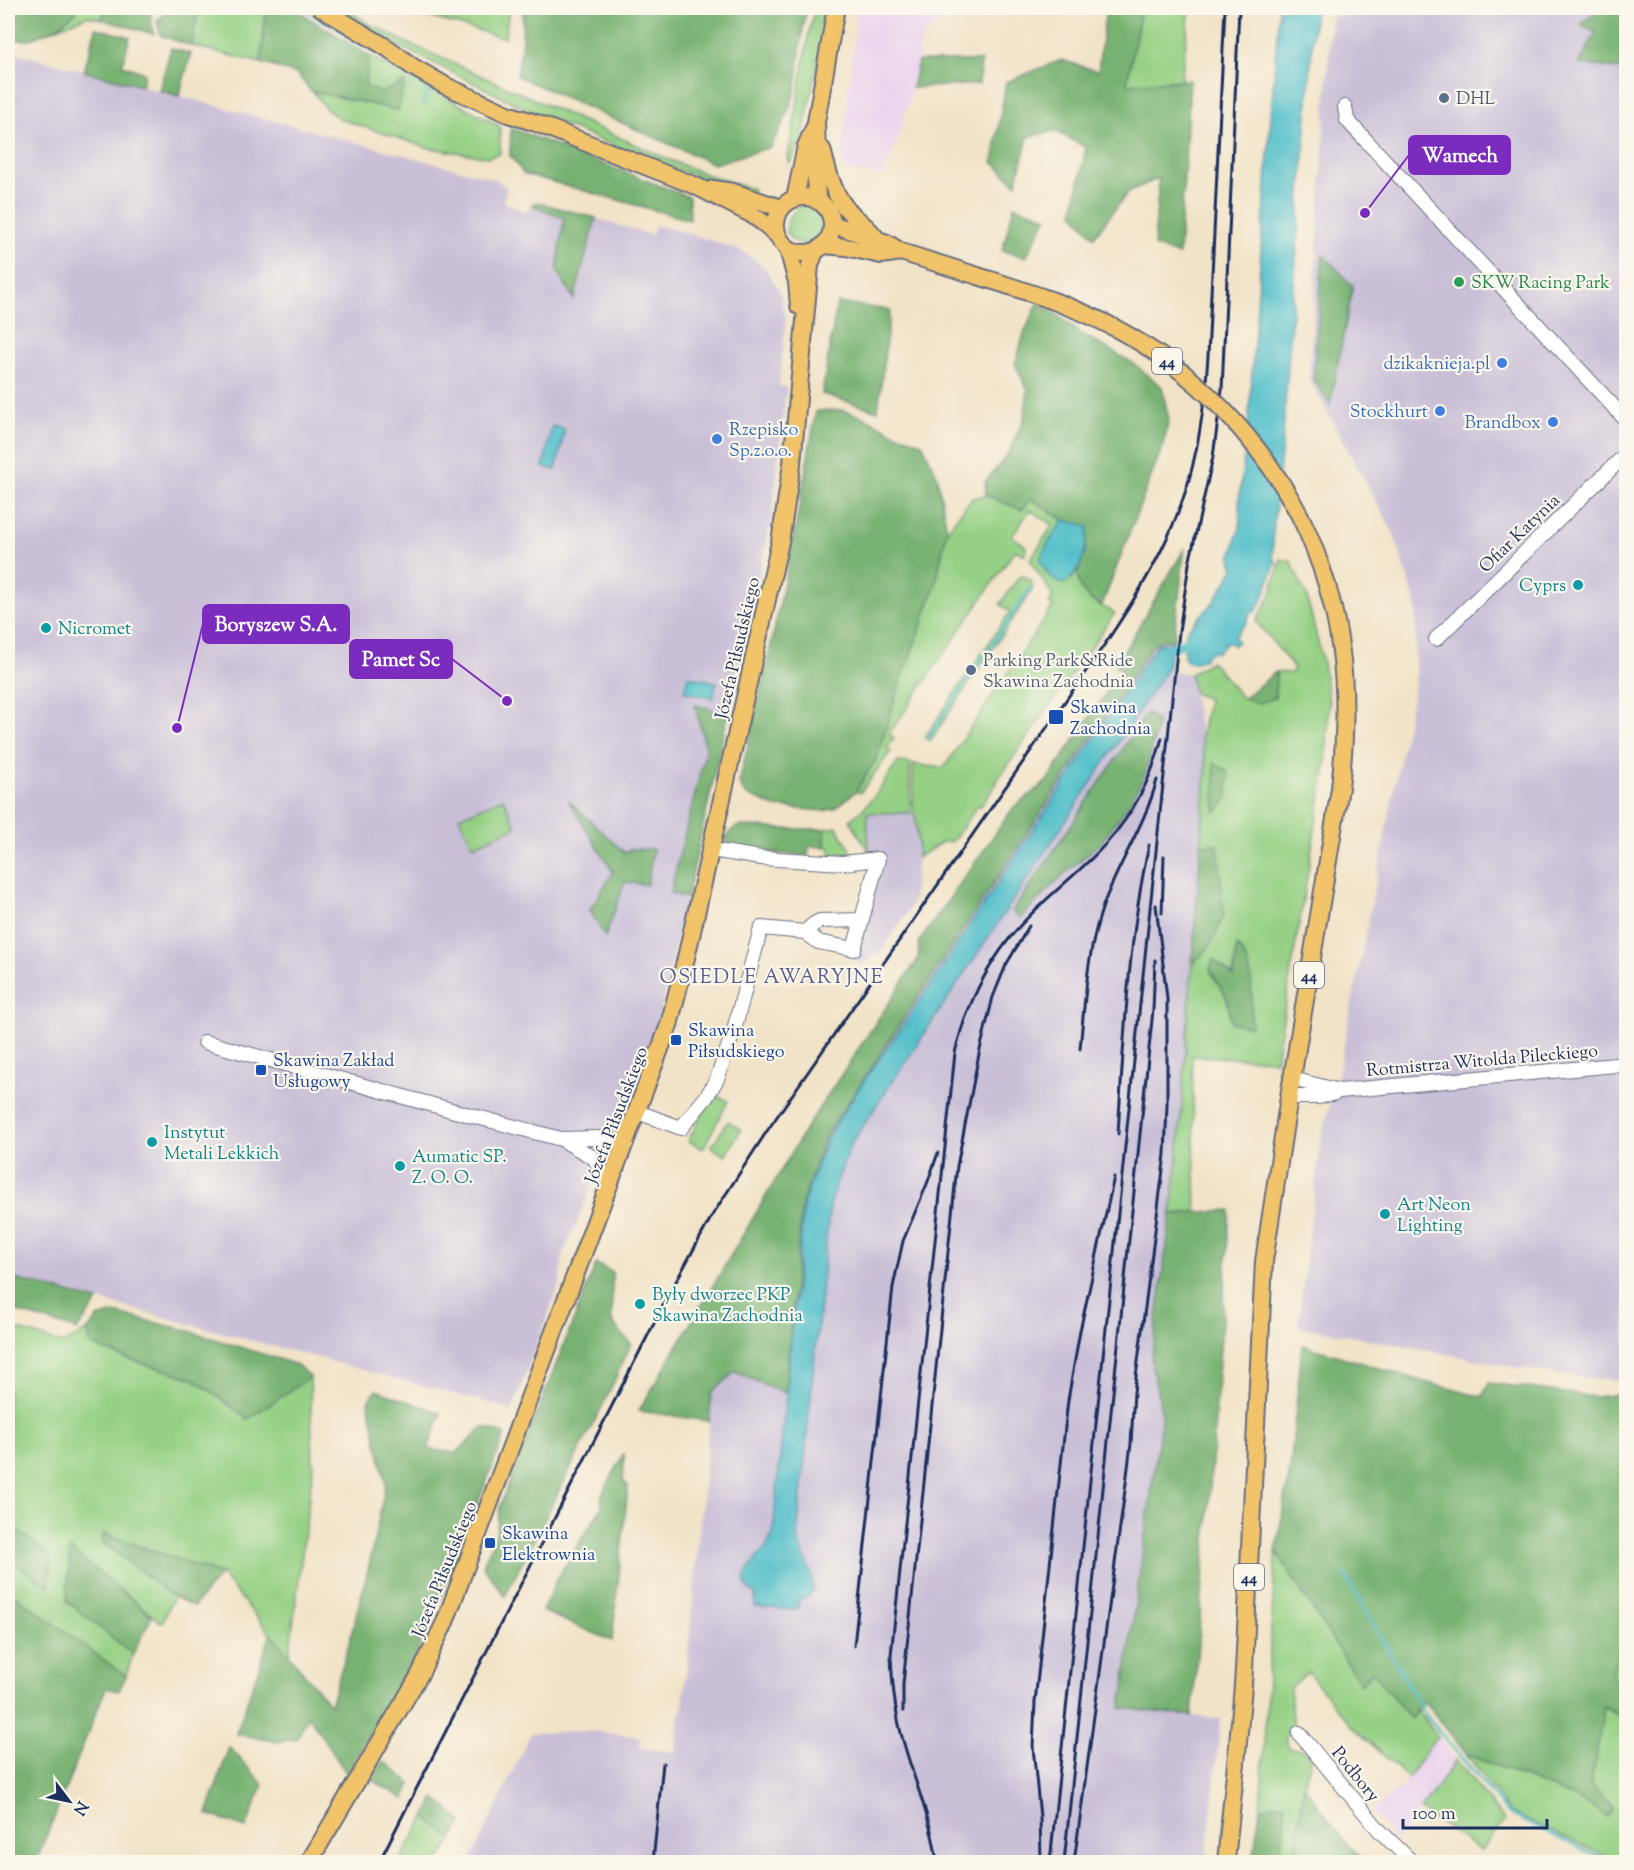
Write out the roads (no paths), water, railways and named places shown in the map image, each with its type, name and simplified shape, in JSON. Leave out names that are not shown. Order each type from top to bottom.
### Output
[{"type":"main road","points":[[321,8],[446,86],[508,114],[696,186],[751,214],[765,224],[782,242]]},
{"type":"main road","name":"44","points":[[836,8],[816,122],[788,204],[776,224],[782,242],[798,253],[819,248],[846,247],[882,255],[901,252]]},
{"type":"main road","name":"44","points":[[816,122],[817,201]]},
{"type":"main road","name":"44","points":[[816,122],[834,189],[846,208],[878,240]]},
{"type":"main road","points":[[696,186],[788,204],[806,197],[817,201],[826,208],[832,224],[830,235],[819,248]]},
{"type":"main road","name":"44","points":[[832,224],[886,243],[901,252],[1064,305],[1114,328],[1171,364],[1205,392],[1242,429],[1272,470],[1301,518],[1323,571],[1333,606],[1342,659],[1346,722],[1340,788],[1264,1261],[1240,1736],[1226,1863]]},
{"type":"main road","name":"Józefa Piłsudskiego","points":[[782,242],[797,282],[799,313],[803,330]]},
{"type":"main road","name":"Józefa Piłsudskiego","points":[[309,1863],[435,1645],[466,1569],[626,1144],[674,1010],[781,534],[792,464],[810,265],[819,248]]},
{"type":"street","points":[[1345,107],[1347,120],[1626,420]]},
{"type":"street","name":"Ofiar Katynia","points":[[1436,639],[1626,454]]},
{"type":"street","points":[[638,1112],[681,1128],[714,1086],[734,1030],[761,928],[805,932],[818,942],[854,949],[878,859],[843,863],[761,858],[711,850]]},
{"type":"street","points":[[805,932],[820,921],[862,920]]},
{"type":"street","points":[[205,1042],[561,1139],[594,1158],[619,1161]]},
{"type":"street","name":"Rotmistrza Witolda Pileckiego","points":[[1289,1097],[1319,1097],[1340,1091],[1626,1064]]},
{"type":"street","name":"Rotmistrza Witolda Pileckiego","points":[[1292,1079],[1340,1091]]},
{"type":"street","points":[[561,1139],[596,1138],[626,1144]]},
{"type":"street","points":[[594,1158],[610,1185]]},
{"type":"street","name":"Podbory","points":[[1299,1732],[1379,1830],[1412,1863]]},
{"type":"water","points":[[1279,8],[1315,8],[1282,445],[1273,532],[1273,558],[1276,562],[1262,601],[1234,637],[1238,642],[1233,646],[1230,642],[1224,643],[1224,646],[1216,653],[1213,651],[1204,657],[1205,659],[1193,663],[1184,658],[1187,630],[1213,603],[1234,569],[1231,559],[1240,529],[1239,499],[1248,426]]},
{"type":"water","points":[[552,426],[565,429],[556,470],[543,467]]},
{"type":"water","points":[[1064,520],[1088,526],[1080,566],[1064,584],[1055,581],[1049,575],[1040,559]]},
{"type":"water","points":[[1164,643],[1170,646],[1169,665],[851,1144],[835,1187],[829,1212],[797,1537],[812,1578],[813,1590],[807,1598],[799,1599],[797,1610],[755,1607],[755,1593],[746,1586],[745,1577],[768,1544],[773,1532],[804,1201],[827,1138],[1142,666],[1157,645]]},
{"type":"water","points":[[688,676],[717,682],[713,698],[684,692]]},
{"type":"waterway","points":[[302,8],[382,56],[396,69],[425,85],[427,92],[423,103]]},
{"type":"waterway","points":[[928,738],[1031,587]]},
{"type":"waterway","points":[[1159,653],[1197,637]]},
{"type":"waterway","points":[[1344,1574],[1427,1717],[1508,1813],[1609,1862]]},
{"type":"railway","points":[[379,1862],[668,1296],[713,1214],[767,1131],[1109,638],[1161,551],[1177,515],[1194,462],[1205,391],[1225,8]]},
{"type":"railway","points":[[1050,1862],[1179,632],[1189,564],[1213,457],[1222,390],[1239,8]]},
{"type":"railway","points":[[937,1862],[926,1812],[900,1729],[891,1655],[955,1053],[971,1003],[996,957],[1027,918],[1088,862],[1120,827],[1138,800],[1152,770],[1162,738]]},
{"type":"railway","points":[[1080,1049],[1088,975],[1098,921],[1110,887],[1146,812],[1157,780]]},
{"type":"railway","points":[[1118,1134],[1132,953],[1149,845]]},
{"type":"railway","points":[[1162,913],[1164,856]]},
{"type":"railway","points":[[1074,1862],[1126,1483],[1134,1392],[1165,1154],[1167,998],[1156,905]]},
{"type":"railway","points":[[903,1711],[903,1684],[957,1166],[979,1054],[993,997],[1006,965],[1029,926]]},
{"type":"railway","points":[[1064,1862],[1153,1010],[1155,960]]},
{"type":"railway","points":[[854,1646],[893,1287],[903,1241],[938,1153]]},
{"type":"railway","points":[[1041,1862],[1040,1817],[1033,1747],[1035,1702],[1068,1400],[1080,1331],[1114,1177]]},
{"type":"railway","points":[[653,1862],[663,1763]]},
{"type":"place","name":"DHL","points":[[1444,98]]},
{"type":"place","name":"Wamech","points":[[1365,213]]},
{"type":"place","name":"SKW Racing Park","points":[[1459,282]]},
{"type":"place","name":"dzikaknieja.pl","points":[[1502,363]]},
{"type":"place","name":"Stockhurt","points":[[1440,411]]},
{"type":"place","name":"Brandbox","points":[[1553,422]]},
{"type":"place","name":"Rzepisko Sp.z.o.o.","points":[[717,439]]},
{"type":"place","name":"Cyprs","points":[[1578,585]]},
{"type":"place","name":"Nicromet","points":[[46,628]]},
{"type":"place","name":"Parking Park&Ride Skawina Zachodnia","points":[[971,670]]},
{"type":"place","name":"Pamet Sc","points":[[507,701]]},
{"type":"place","name":"Skawina Zachodnia","points":[[1056,717]]},
{"type":"place","name":"Boryszew S.A.","points":[[177,728]]},
{"type":"place","name":"Skawina Piłsudskiego","points":[[676,1040]]},
{"type":"place","name":"Skawina Zakład Usługowy","points":[[261,1070]]},
{"type":"place","name":"Instytut Metali Lekkich","points":[[152,1142]]},
{"type":"place","name":"Aumatic SP. Z. O. O.","points":[[400,1166]]},
{"type":"place","name":"Art Neon Lighting","points":[[1385,1214]]},
{"type":"place","name":"Były dworzec PKP Skawina Zachodnia","points":[[640,1304]]},
{"type":"place","name":"Skawina Elektrownia","points":[[490,1543]]},
{"type":"district","name":"OSIEDLE AWARYJNE","points":[[772,976]]}]
